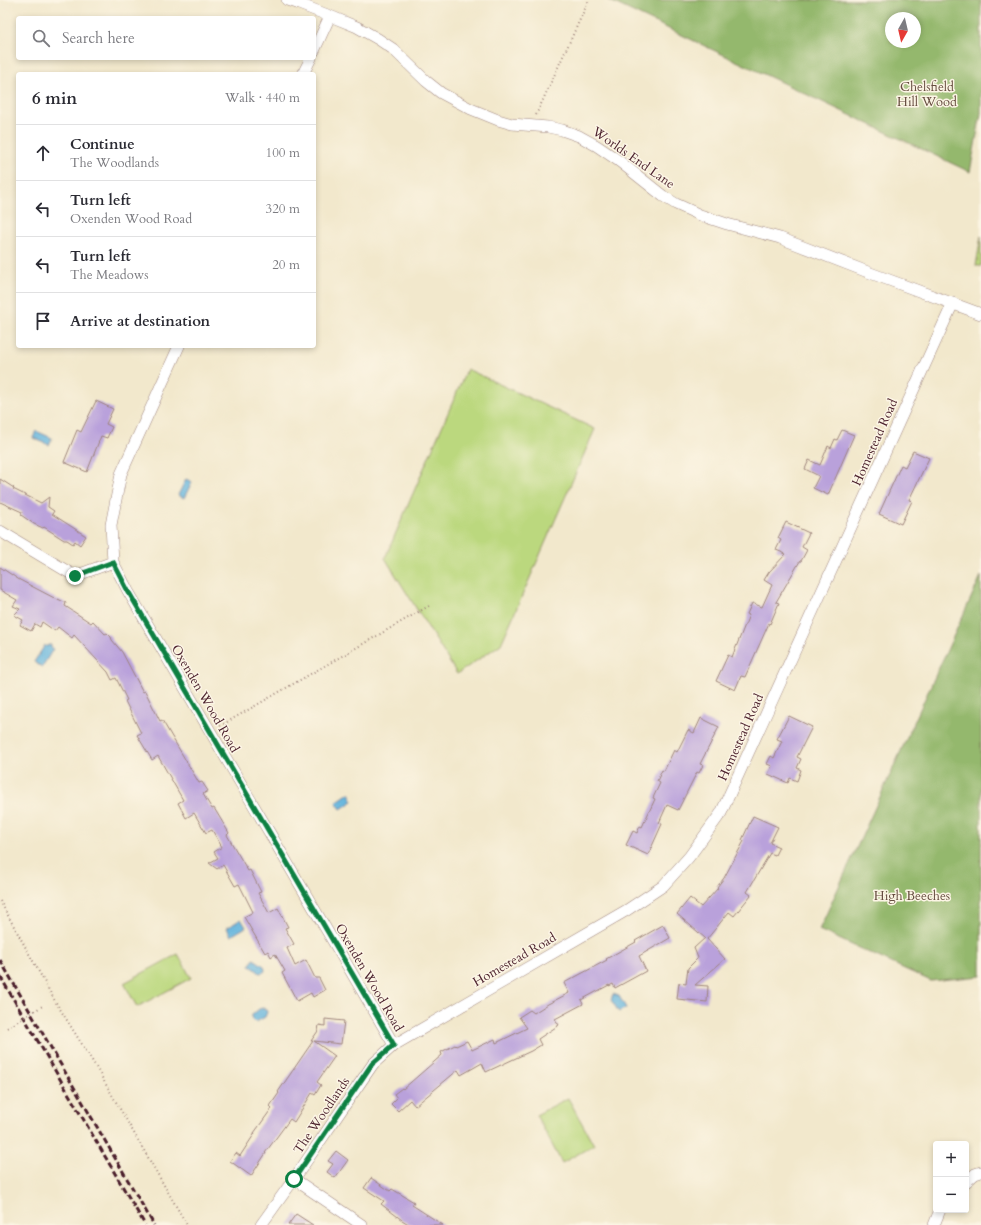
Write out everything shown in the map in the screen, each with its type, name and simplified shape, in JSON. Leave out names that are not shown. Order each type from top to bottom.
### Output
[{"type":"street","name":"Worlds End Lane","points":[[287,0],[357,27],[378,38],[393,49],[430,85],[441,93],[471,109],[512,124],[531,125],[562,130],[579,136],[619,161],[663,196],[700,215],[780,238],[981,314]]},
{"type":"street","points":[[316,47],[330,16]]},
{"type":"street","points":[[304,72],[310,60]]},
{"type":"street","name":"Homestead Road","points":[[394,1045],[627,910],[663,886],[689,857],[721,813],[952,303]]},
{"type":"street","name":"Oxenden Wood Road","points":[[178,348],[121,474],[111,525],[113,562],[128,591],[210,732],[394,1045]]},
{"type":"street","points":[[0,532],[75,576],[113,562]]},
{"type":"street","name":"The Woodlands","points":[[261,1225],[372,1064],[394,1045]]},
{"type":"street","points":[[969,1179],[975,1174],[981,1172]]},
{"type":"street","points":[[294,1179],[362,1225]]},
{"type":"street","points":[[934,1225],[939,1213]]},
{"type":"path","points":[[531,125],[590,0]]},
{"type":"path","points":[[210,732],[429,606]]},
{"type":"path","points":[[0,901],[55,1001],[187,1225]]},
{"type":"path","points":[[7,1028],[44,1005]]},
{"type":"green space","name":"Chelsfield Hill Wood","points":[[608,0],[981,0],[981,113],[970,172]]},
{"type":"green space","points":[[981,236],[981,266],[976,266]]},
{"type":"green space","points":[[467,369],[595,429],[501,644],[457,674],[385,558]]},
{"type":"green space","name":"High Beeches","points":[[981,576],[981,976],[931,981],[819,930]]},
{"type":"green space","points":[[178,954],[191,978],[137,1007],[124,983]]},
{"type":"green space","points":[[568,1098],[594,1145],[562,1163],[536,1115]]},
{"type":"water","points":[[36,431],[52,438],[49,445],[33,438]]},
{"type":"water","points":[[186,479],[192,482],[184,498],[178,495]]},
{"type":"water","points":[[45,645],[47,647],[48,645],[51,645],[51,648],[53,649],[42,667],[34,662]]},
{"type":"water","points":[[349,793],[353,801],[341,809],[336,802]]},
{"type":"water","points":[[241,919],[246,927],[231,936],[227,928]]},
{"type":"water","points":[[254,959],[264,966],[264,972],[260,973],[250,965]]},
{"type":"water","points":[[613,994],[619,996],[626,1008],[619,1012],[611,1000]]},
{"type":"water","points":[[263,1008],[267,1012],[265,1017],[256,1022],[252,1020],[251,1016],[259,1009]]},
{"type":"building","points":[[96,401],[113,409],[106,424],[112,427],[107,438],[101,436],[87,472],[64,462],[77,430],[81,432]]},
{"type":"building","points":[[842,430],[854,435],[828,495],[813,488],[819,476],[805,469],[809,460],[820,465],[828,446],[831,448],[835,439],[837,440]]},
{"type":"building","points":[[913,451],[929,458],[909,500],[912,501],[901,524],[879,514],[901,465],[905,467]]},
{"type":"building","points":[[0,479],[14,488],[13,489],[41,503],[49,497],[48,507],[54,511],[52,514],[86,536],[80,545],[75,541],[73,544],[67,540],[64,540],[44,527],[43,528],[34,524],[21,515],[22,512],[0,502]]},
{"type":"building","points":[[786,522],[809,533],[802,547],[807,550],[776,602],[779,603],[770,624],[769,623],[745,677],[741,676],[735,690],[716,681],[728,655],[732,657],[749,615],[747,614],[752,603],[762,607],[772,585],[764,580],[769,572],[786,554],[776,550],[781,540],[778,538]]},
{"type":"building","points":[[0,567],[18,579],[66,603],[65,606],[91,623],[93,621],[105,634],[107,633],[111,637],[122,652],[143,692],[145,691],[160,721],[162,720],[199,783],[202,782],[208,791],[203,794],[212,809],[214,808],[229,833],[227,835],[248,871],[250,870],[261,892],[258,893],[269,913],[278,908],[288,927],[285,928],[294,944],[287,948],[295,966],[306,960],[315,978],[319,978],[325,990],[313,997],[311,993],[297,1001],[282,973],[285,971],[275,954],[271,957],[268,951],[265,953],[244,917],[253,912],[239,884],[235,886],[223,865],[217,869],[209,863],[218,858],[214,852],[222,847],[212,830],[206,833],[194,813],[186,818],[178,803],[183,800],[158,756],[152,760],[137,735],[141,733],[125,701],[127,700],[116,678],[112,680],[108,672],[74,635],[72,638],[58,627],[55,631],[42,622],[40,627],[35,624],[31,631],[20,625],[23,620],[14,615],[20,609],[13,606],[17,600],[0,590]]},
{"type":"building","points":[[789,716],[812,727],[797,757],[801,759],[797,768],[801,770],[797,781],[790,778],[788,783],[768,774],[772,766],[767,764],[771,756],[774,758],[782,741],[777,739]]},
{"type":"building","points":[[701,718],[719,727],[700,764],[703,765],[699,773],[697,772],[678,810],[667,805],[659,823],[662,824],[648,855],[626,845],[633,831],[637,833],[640,826],[642,827],[655,799],[653,798],[660,783],[657,781],[662,770],[664,771],[674,750],[677,752],[688,730],[694,733]]},
{"type":"building","points":[[753,816],[778,827],[770,843],[779,847],[775,855],[770,853],[747,892],[751,895],[734,916],[729,912],[707,939],[725,959],[695,985],[708,986],[707,1002],[677,999],[679,983],[686,984],[688,968],[698,958],[694,948],[705,938],[677,914],[690,898],[701,907],[718,888],[717,887],[724,878],[744,841],[742,840]]},
{"type":"building","points":[[663,925],[670,938],[639,956],[646,971],[615,988],[613,984],[609,985],[581,1000],[583,1004],[555,1019],[559,1025],[538,1039],[541,1045],[486,1072],[482,1063],[461,1075],[458,1070],[415,1106],[410,1100],[398,1111],[391,1104],[397,1098],[394,1094],[402,1088],[403,1089],[442,1055],[441,1052],[467,1041],[472,1050],[495,1039],[496,1043],[527,1028],[519,1017],[530,1010],[534,1013],[569,993],[564,983],[607,960],[606,959]]},
{"type":"building","points":[[325,1019],[344,1021],[341,1044],[314,1041],[335,1056],[317,1082],[321,1085],[315,1095],[312,1093],[294,1122],[290,1119],[265,1153],[251,1176],[230,1161],[236,1153],[240,1156],[272,1108],[270,1106],[279,1093],[278,1092],[313,1041],[311,1041],[318,1031],[319,1025],[325,1026]]},
{"type":"building","points":[[336,1151],[348,1160],[335,1178],[327,1172],[333,1164],[328,1161]]},
{"type":"building","points":[[371,1178],[390,1191],[392,1189],[414,1202],[412,1205],[443,1225],[410,1225],[402,1220],[381,1204],[384,1201],[364,1188]]},
{"type":"building","points":[[296,1214],[313,1225],[288,1225]]},
{"type":"railway","points":[[0,960],[154,1225]]},
{"type":"railway","points":[[0,976],[145,1225]]},
{"type":"route","points":[[75,576],[113,562],[128,591],[394,1045],[372,1064],[294,1179]]}]
